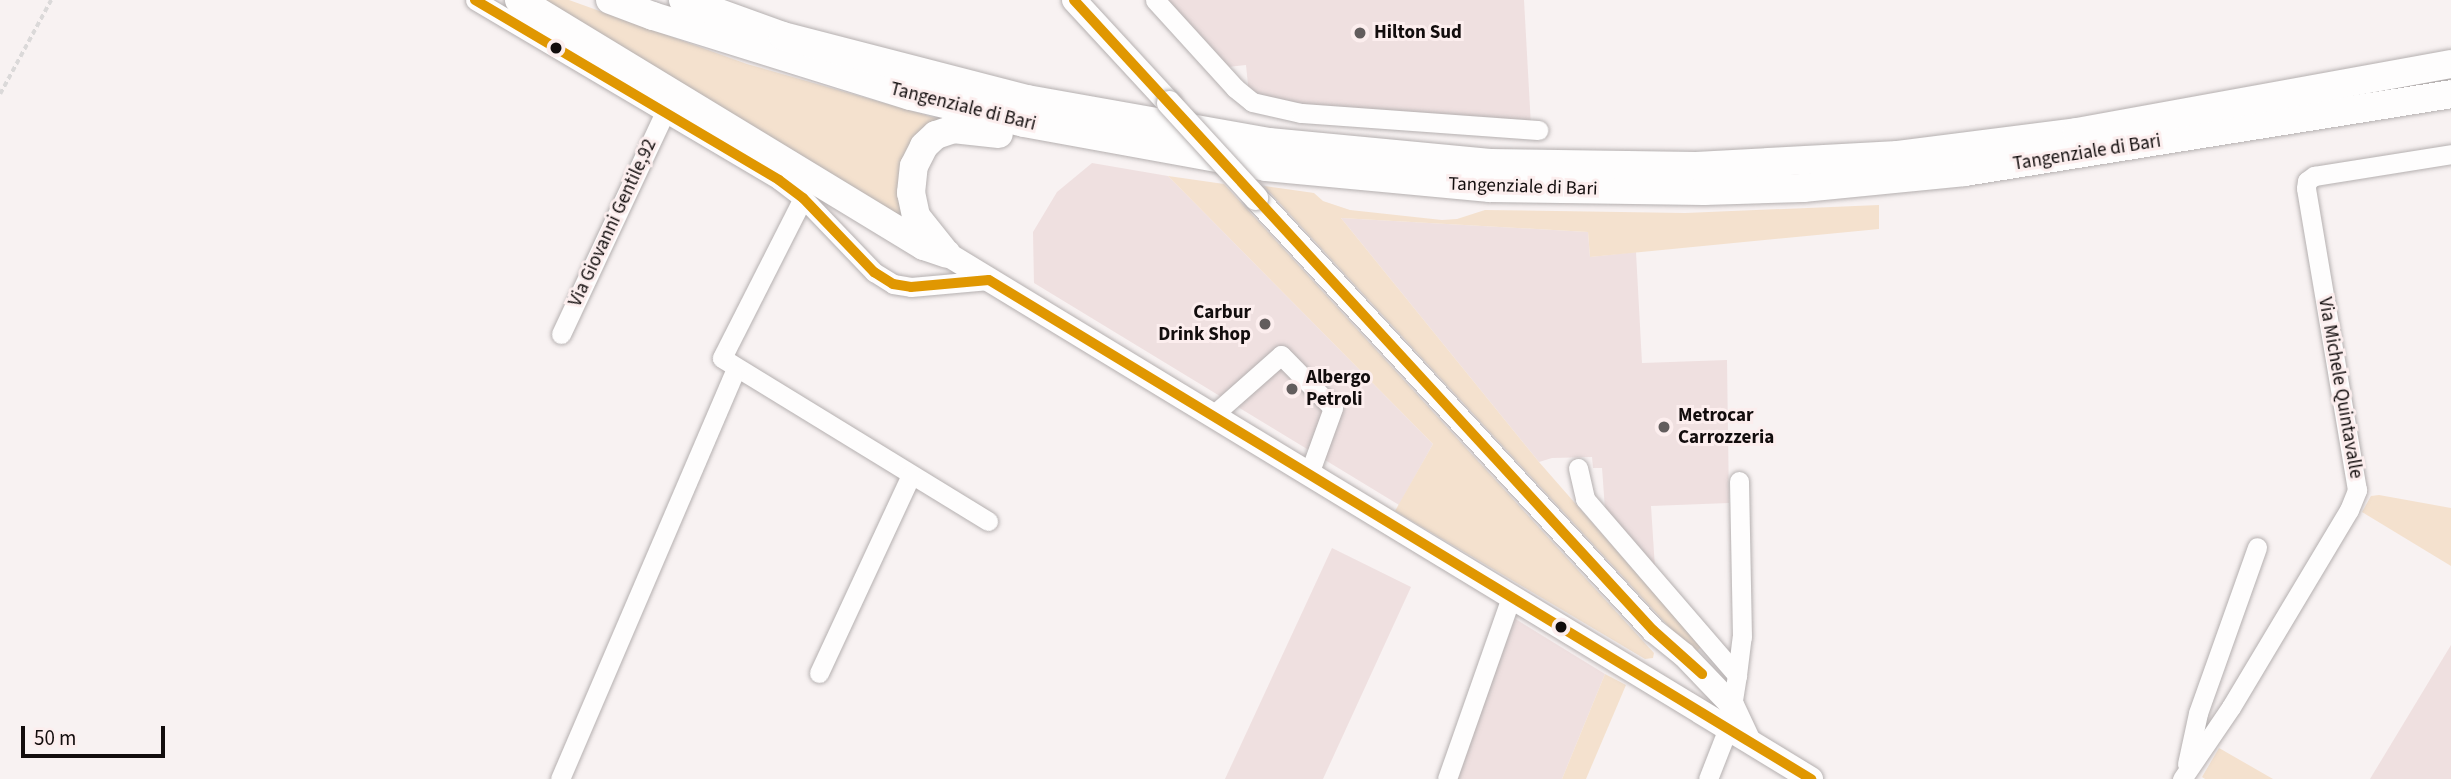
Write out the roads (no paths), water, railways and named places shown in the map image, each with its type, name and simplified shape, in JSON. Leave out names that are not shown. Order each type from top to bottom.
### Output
[{"type":"highway","points":[[519,0],[923,246],[947,254]]},
{"type":"highway","name":"Tangenziale di Bari","points":[[610,0],[653,16],[910,96],[1024,123],[1284,170],[1490,188],[1648,191],[1803,188],[1965,172],[2451,94]]},
{"type":"highway","name":"Tangenziale di Bari","points":[[683,0],[783,36],[1027,99],[1269,142],[1490,163],[1696,166],[1898,155],[2077,132],[2451,64]]},
{"type":"highway","points":[[947,254],[916,216],[911,193],[914,166],[924,146],[936,135],[953,129],[971,128],[1065,147],[1163,149]]},
{"type":"main road","points":[[1074,0],[1653,630],[1684,654],[1736,725]]},
{"type":"main road","points":[[947,254],[1511,597],[1659,685],[1736,725],[1811,779]]},
{"type":"main road","points":[[1653,630],[1665,653],[1665,672],[1659,685]]},
{"type":"street","points":[[475,0],[665,112],[803,198],[874,272],[893,284],[911,287],[989,280]]},
{"type":"street","points":[[1156,0],[1234,88],[1252,102],[1301,113],[1538,130]]},
{"type":"street","name":"Via Giovanni Gentile,92","points":[[561,334],[665,112]]},
{"type":"street","name":"Via Michele Quintavalle","points":[[2184,776],[2231,707],[2349,510],[2357,491],[2306,188],[2307,181],[2314,176],[2451,154]]},
{"type":"street","points":[[803,198],[722,358],[988,521]]},
{"type":"street","points":[[911,287],[933,273],[947,254]]},
{"type":"street","points":[[1212,416],[1282,355],[1333,408],[1309,474]]},
{"type":"street","points":[[560,779],[736,368]]},
{"type":"street","points":[[1578,468],[1586,499],[1737,675]]},
{"type":"street","points":[[819,673],[911,475]]},
{"type":"street","points":[[1707,779],[1736,725],[1737,675],[1742,637],[1739,481]]},
{"type":"street","points":[[2184,776],[2198,713],[2257,547]]},
{"type":"street","points":[[1447,779],[1511,597]]},
{"type":"place","name":"Hilton Sud","points":[[1360,33]]},
{"type":"place","name":"Carbur Drink Shop","points":[[1265,324]]},
{"type":"place","name":"Albergo Petroli","points":[[1292,389]]},
{"type":"place","name":"Metrocar Carrozzeria","points":[[1664,427]]}]
